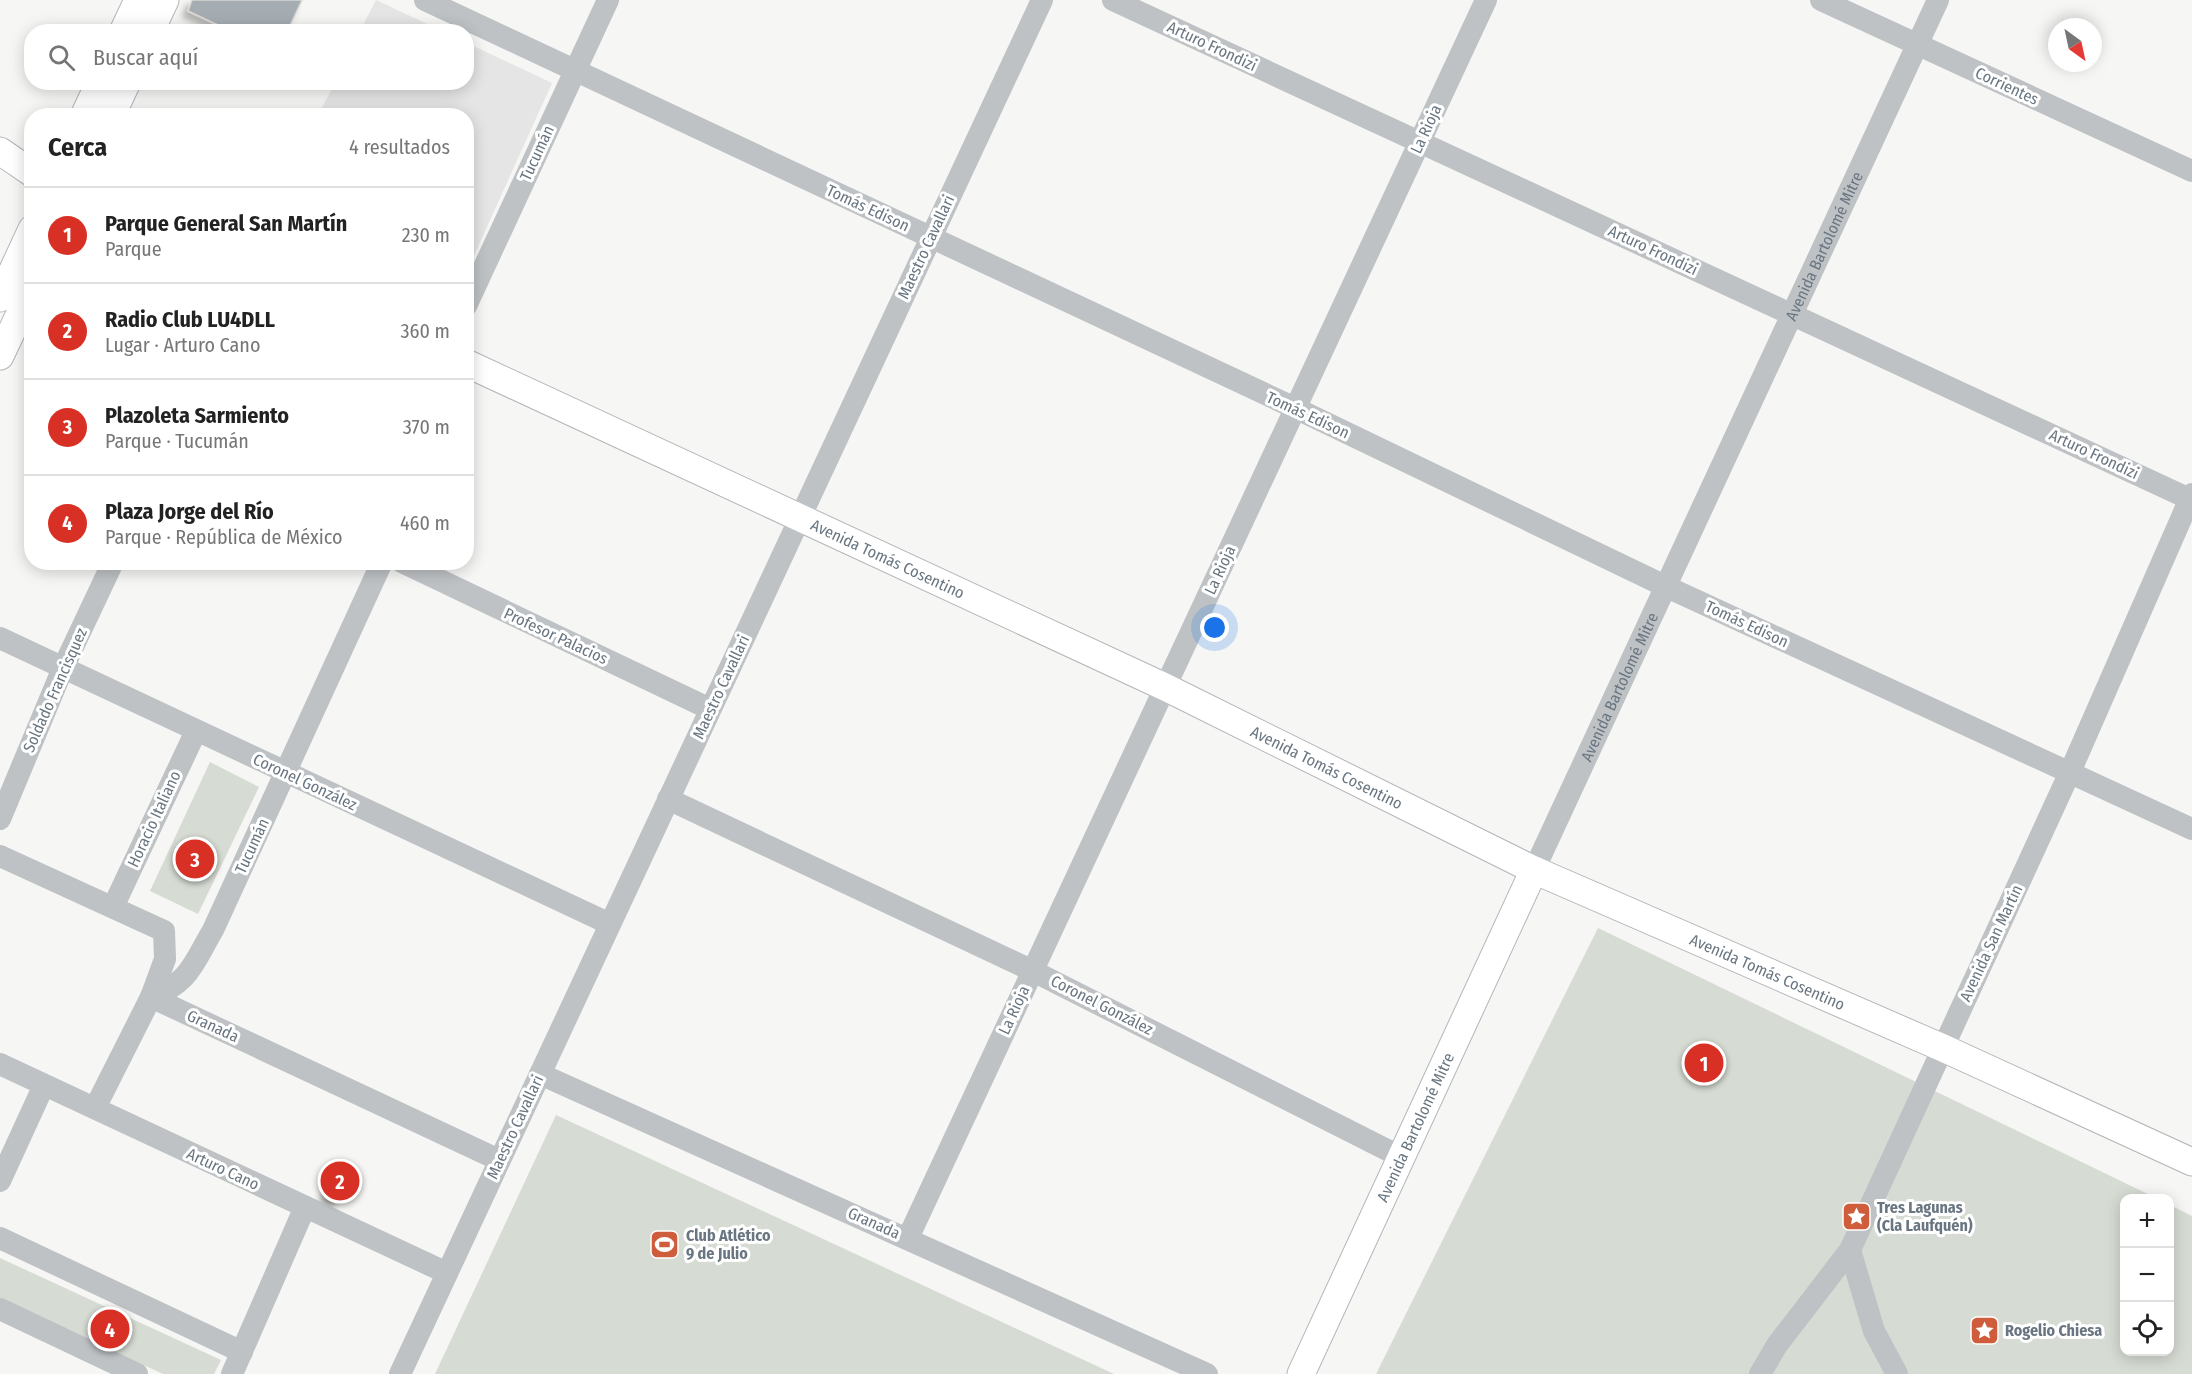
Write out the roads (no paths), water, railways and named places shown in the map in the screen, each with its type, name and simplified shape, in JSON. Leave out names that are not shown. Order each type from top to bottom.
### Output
[{"type":"main road","points":[[127,24],[138,0]]},
{"type":"main road","points":[[154,24],[165,0]]},
{"type":"main road","points":[[88,108],[96,90]]},
{"type":"main road","points":[[115,108],[122,90]]},
{"type":"main road","points":[[0,143],[24,149]]},
{"type":"main road","points":[[0,151],[24,168]]},
{"type":"main road","points":[[0,298],[24,246]]},
{"type":"main road","points":[[0,356],[24,305]]},
{"type":"main road","name":"Avenida Tomás Cosentino","points":[[474,372],[800,518],[1165,687],[1534,870],[1943,1048],[2192,1162]]},
{"type":"main road","name":"Avenida Bartolomé Mitre","points":[[1301,1374],[1534,870]]},
{"type":"street","name":"Tomás Edison","points":[[425,0],[1295,408],[1667,587],[2192,829]]},
{"type":"street","name":"Tucumán","points":[[474,289],[608,0]]},
{"type":"street","name":"Maestro Cavallari","points":[[400,1374],[1042,0]]},
{"type":"street","name":"Arturo Frondizi","points":[[1113,0],[2191,498]]},
{"type":"street","name":"La Rioja","points":[[908,1238],[1486,0]]},
{"type":"street","name":"Corrientes","points":[[1821,0],[2192,171]]},
{"type":"street","name":"Avenida Bartolomé Mitre","points":[[1534,870],[1938,0]]},
{"type":"street","name":"Avenida San Martín","points":[[1760,1374],[1777,1345],[1850,1250],[2070,772],[2191,498]]},
{"type":"street","name":"Soldado Francisquez","points":[[0,819],[63,668],[109,570]]},
{"type":"street","name":"Tucumán","points":[[151,997],[172,990],[187,975],[213,930],[378,570]]},
{"type":"street","name":"Profesor Palacios","points":[[419,570],[710,709]]},
{"type":"street","name":"Coronel González","points":[[0,638],[610,924]]},
{"type":"street","name":"Horacio Italiano","points":[[113,907],[196,731]]},
{"type":"street","name":"Coronel González","points":[[668,800],[1033,970],[1401,1157]]},
{"type":"street","points":[[0,856],[164,931],[165,959],[151,997],[95,1108]]},
{"type":"street","name":"Granada","points":[[151,997],[500,1160]]},
{"type":"street","name":"Arturo Cano","points":[[0,1064],[447,1273]]},
{"type":"street","name":"Granada","points":[[540,1074],[1207,1374]]},
{"type":"street","points":[[0,1180],[44,1084]]},
{"type":"street","points":[[232,1374],[305,1207]]},
{"type":"street","points":[[0,1238],[242,1352]]},
{"type":"street","points":[[1850,1250],[1874,1331],[1897,1374]]},
{"type":"street","points":[[0,1309],[137,1374]]},
{"type":"place","name":"Plazoleta Sarmiento","points":[[195,859]]},
{"type":"place","name":"Parque General San Martín","points":[[1704,1063]]},
{"type":"place","name":"Radio Club LU4DLL","points":[[340,1181]]},
{"type":"place","name":"Tres Lagunas (Cla Laufquén)","points":[[1856,1216]]},
{"type":"place","name":"Club Atlético 9 de Julio","points":[[665,1244]]},
{"type":"place","name":"Plaza Jorge del Río","points":[[110,1329]]},
{"type":"place","name":"Rogelio Chiesa","points":[[1984,1330]]}]
